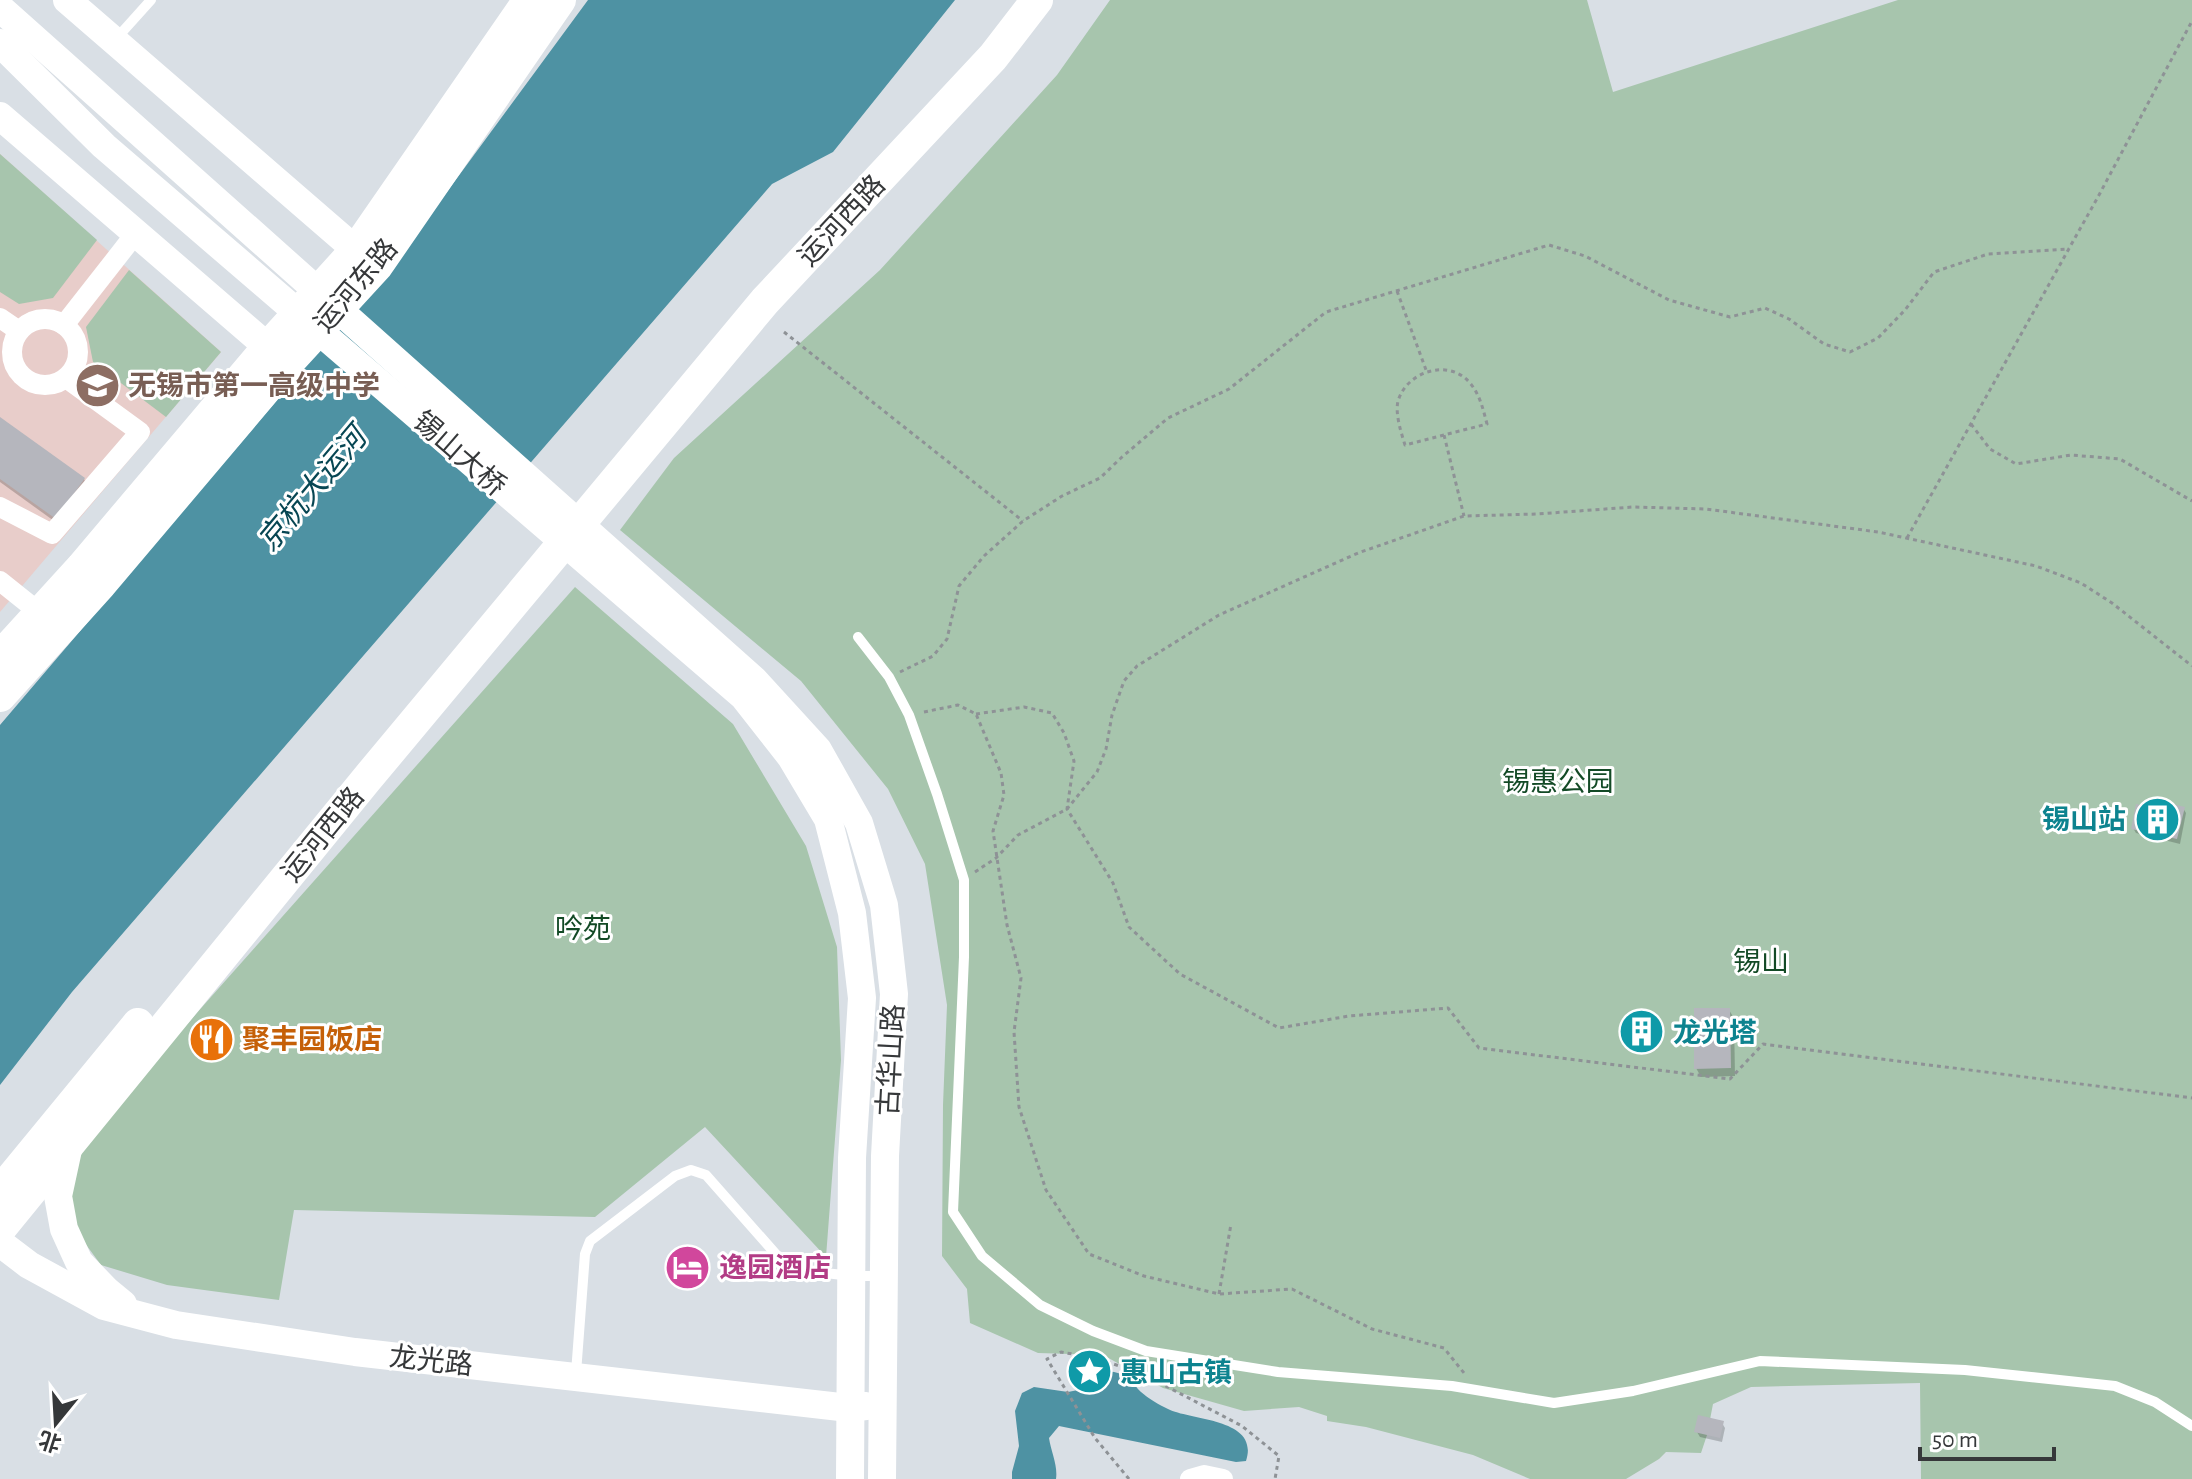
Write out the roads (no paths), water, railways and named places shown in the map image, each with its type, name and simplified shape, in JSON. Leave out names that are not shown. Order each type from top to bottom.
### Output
[{"type":"main road","points":[[67,0],[356,250]]},
{"type":"main road","name":"运河东路","points":[[0,657],[82,567],[268,347],[356,250],[529,0]]},
{"type":"main road","name":"运河东路","points":[[0,696],[101,584],[287,364],[377,266],[560,0]]},
{"type":"main road","name":"运河西路","points":[[0,1229],[376,768],[765,301],[993,57],[1037,0]]},
{"type":"main road","name":"锡山大桥","points":[[0,8],[749,689]]},
{"type":"main road","name":"锡山大桥","points":[[0,43],[104,146],[749,689]]},
{"type":"main road","points":[[0,116],[268,347]]},
{"type":"main road","name":"运河西路","points":[[0,1192],[605,458],[648,442]]},
{"type":"main road","name":"古华山路","points":[[749,689],[818,750],[859,823],[884,905],[894,994],[885,1156],[882,1479]]},
{"type":"main road","name":"古华山路","points":[[749,689],[828,819],[852,913],[862,998],[852,1158],[850,1479]]},
{"type":"main road","points":[[69,1144],[58,1196],[64,1229],[79,1262],[106,1290],[136,1314]]},
{"type":"main road","name":"龙光路","points":[[0,1243],[29,1265],[104,1306],[176,1325],[355,1352],[849,1408],[882,1405]]},
{"type":"street","points":[[64,325],[136,233]]},
{"type":"street","points":[[0,318],[19,331]]},
{"type":"street","points":[[37,319],[64,325],[75,337],[78,348],[74,369],[57,383],[35,384],[25,379],[13,362],[11,351],[19,331],[37,319]]},
{"type":"street","points":[[0,507],[52,534],[140,432],[66,378]]},
{"type":"street","points":[[0,581],[40,613]]},
{"type":"street","points":[[1190,1479],[1204,1475],[1223,1479]]},
{"type":"lane","points":[[113,41],[151,0]]},
{"type":"lane","points":[[858,637],[889,677],[909,715],[964,880],[964,957],[953,1212],[982,1256],[1040,1305],[1093,1331],[1146,1351],[1278,1372],[1408,1382],[1554,1403],[1633,1391],[1760,1361],[1949,1369],[2115,1386],[2155,1402],[2192,1426]]},
{"type":"lane","points":[[576,1375],[585,1254],[590,1241],[675,1176],[691,1170],[706,1175],[789,1269],[885,1276]]},
{"type":"water","name":"京杭大运河","points":[[588,0],[955,0],[833,152],[772,184],[72,992],[0,1085],[0,725],[399,257]]},
{"type":"water","points":[[1091,1371],[1120,1374],[1165,1407],[1234,1429],[1243,1436],[1248,1447],[1246,1461],[1236,1462],[1059,1426],[1049,1438],[1056,1479],[1012,1479],[1019,1446],[1015,1411],[1022,1393],[1034,1387],[1068,1392],[1083,1389]]},
{"type":"place","name":"无锡市第一高级中学","points":[[97,385]]},
{"type":"place","name":"锡山站","points":[[2157,819]]},
{"type":"place","name":"龙光塔","points":[[1642,1032]]},
{"type":"place","name":"聚丰园饭店","points":[[211,1039]]},
{"type":"place","name":"逸园酒店","points":[[688,1267]]},
{"type":"place","name":"惠山古镇","points":[[1089,1372]]},
{"type":"park label","name":"锡惠公园","points":[[1558,781]]},
{"type":"park label","name":"吟苑","points":[[583,928]]},
{"type":"park label","name":"锡山","points":[[1761,961]]}]
